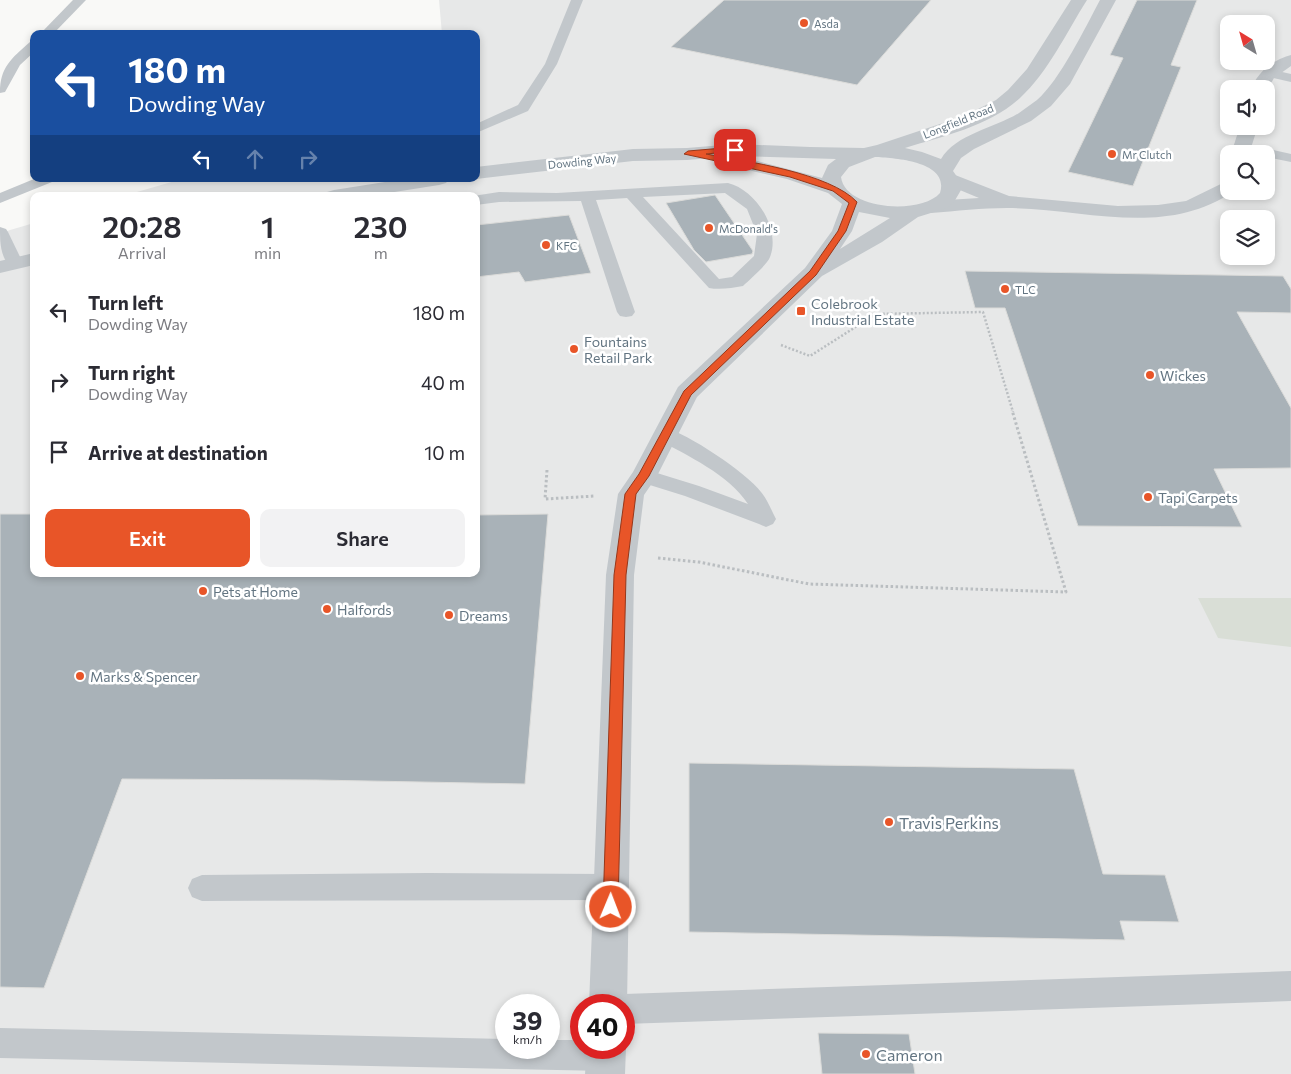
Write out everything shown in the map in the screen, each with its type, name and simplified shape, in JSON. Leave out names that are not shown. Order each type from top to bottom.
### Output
[{"type":"street","name":"Longfield Road","points":[[869,152],[955,125],[992,109],[1012,96],[1028,78],[1079,0]]},
{"type":"street","name":"Longfield Road","points":[[947,175],[953,155],[967,145],[1025,117],[1045,102],[1061,84],[1108,0]]},
{"type":"street","points":[[1264,80],[1273,69],[1291,60]]},
{"type":"street","name":"Dowding Way","points":[[480,173],[633,155],[688,154],[735,150],[810,153],[869,152]]},
{"type":"street","points":[[836,189],[832,180],[833,171],[844,160],[869,152],[895,152],[914,155],[931,162],[947,175],[1008,202]]},
{"type":"street","name":"Dowding Way","points":[[688,154],[746,164],[793,175],[836,189],[853,202],[871,209],[892,212],[922,209]]},
{"type":"street","points":[[813,273],[922,209],[942,202],[949,195],[952,187],[947,175]]},
{"type":"street","points":[[359,192],[420,182]]},
{"type":"street","points":[[922,209],[1008,202],[1118,212],[1158,211],[1191,206],[1220,192]]},
{"type":"street","points":[[608,994],[620,575],[637,485],[687,393],[813,273],[842,231],[853,202]]},
{"type":"lane","points":[[50,30],[80,0]]},
{"type":"lane","points":[[480,127],[523,108],[551,64],[577,0]]},
{"type":"lane","points":[[0,89],[16,63],[30,49]]},
{"type":"lane","points":[[1269,74],[1291,78]]},
{"type":"lane","points":[[1275,155],[1291,158]]},
{"type":"lane","points":[[0,198],[40,182]]},
{"type":"lane","points":[[480,199],[499,197],[557,198],[631,193],[728,188],[754,207],[764,234],[762,257],[737,282],[716,284],[631,193]]},
{"type":"lane","points":[[587,196],[626,312]]},
{"type":"lane","points":[[0,232],[16,263]]},
{"type":"lane","points":[[637,485],[692,491],[766,519],[755,498],[744,487],[703,457],[664,434]]},
{"type":"lane","points":[[202,888],[611,887]]},
{"type":"lane","points":[[635,1010],[1291,986]]},
{"type":"lane","points":[[0,1043],[570,1058]]},
{"type":"path","points":[[651,557],[698,562],[809,584],[1066,592],[983,312],[876,314],[810,356],[751,332]]},
{"type":"path","points":[[547,470],[545,499],[637,485]]},
{"type":"shaded area","points":[[439,0],[1291,0],[1291,1074],[0,1074],[0,233],[30,224],[30,577],[480,577],[480,192],[137,192],[172,182],[480,182],[480,30],[442,30]]},
{"type":"shaded area","points":[[1198,598],[1291,598],[1291,647],[1218,638]]},
{"type":"building","name":"Asda","points":[[724,0],[931,0],[857,85],[671,47]]},
{"type":"building","points":[[1137,0],[1197,0],[1171,65],[1181,67],[1133,186],[1068,172],[1123,58],[1110,55]]},
{"type":"building","name":"McDonald's","points":[[715,195],[753,251],[752,254],[706,262],[694,250],[666,203]]},
{"type":"building","points":[[569,215],[591,273],[525,282],[519,272],[480,277],[480,225]]},
{"type":"building","points":[[965,271],[1283,276],[1291,289],[1291,313],[1237,312],[1291,408],[1291,468],[1214,469],[1242,527],[1078,526],[1005,308],[975,308]]},
{"type":"building","points":[[0,514],[30,514],[30,577],[480,577],[480,515],[548,514],[525,784],[122,779],[44,988],[0,987]]},
{"type":"building","name":"Travis Perkins","points":[[689,763],[1074,769],[1103,874],[1165,875],[1179,922],[1120,921],[1125,940],[689,932]]},
{"type":"building","name":"Cameron","points":[[818,1033],[909,1034],[915,1074],[822,1074]]},
{"type":"place","name":"Asda","points":[[804,23]]},
{"type":"place","name":"Mr Clutch","points":[[1112,154]]},
{"type":"place","name":"McDonald's","points":[[709,228]]},
{"type":"place","name":"KFC","points":[[546,245]]},
{"type":"place","name":"TLC","points":[[1005,289]]},
{"type":"place","name":"Colebrook Industrial Estate","points":[[801,311]]},
{"type":"place","name":"Fountains Retail Park","points":[[574,349]]},
{"type":"place","name":"Wickes","points":[[1150,375]]},
{"type":"place","name":"Tapi Carpets","points":[[1148,497]]},
{"type":"place","name":"Pets at Home","points":[[203,591]]},
{"type":"place","name":"Halfords","points":[[327,609]]},
{"type":"place","name":"Dreams","points":[[449,615]]},
{"type":"place","name":"Marks & Spencer","points":[[80,676]]},
{"type":"place","name":"Travis Perkins","points":[[889,822]]},
{"type":"place","name":"Cameron","points":[[866,1054]]},
{"type":"route","points":[[611,907],[620,575],[631,494],[644,476],[687,393],[813,273],[842,231],[853,202],[836,189],[793,175],[746,164],[688,154],[735,150]]}]
